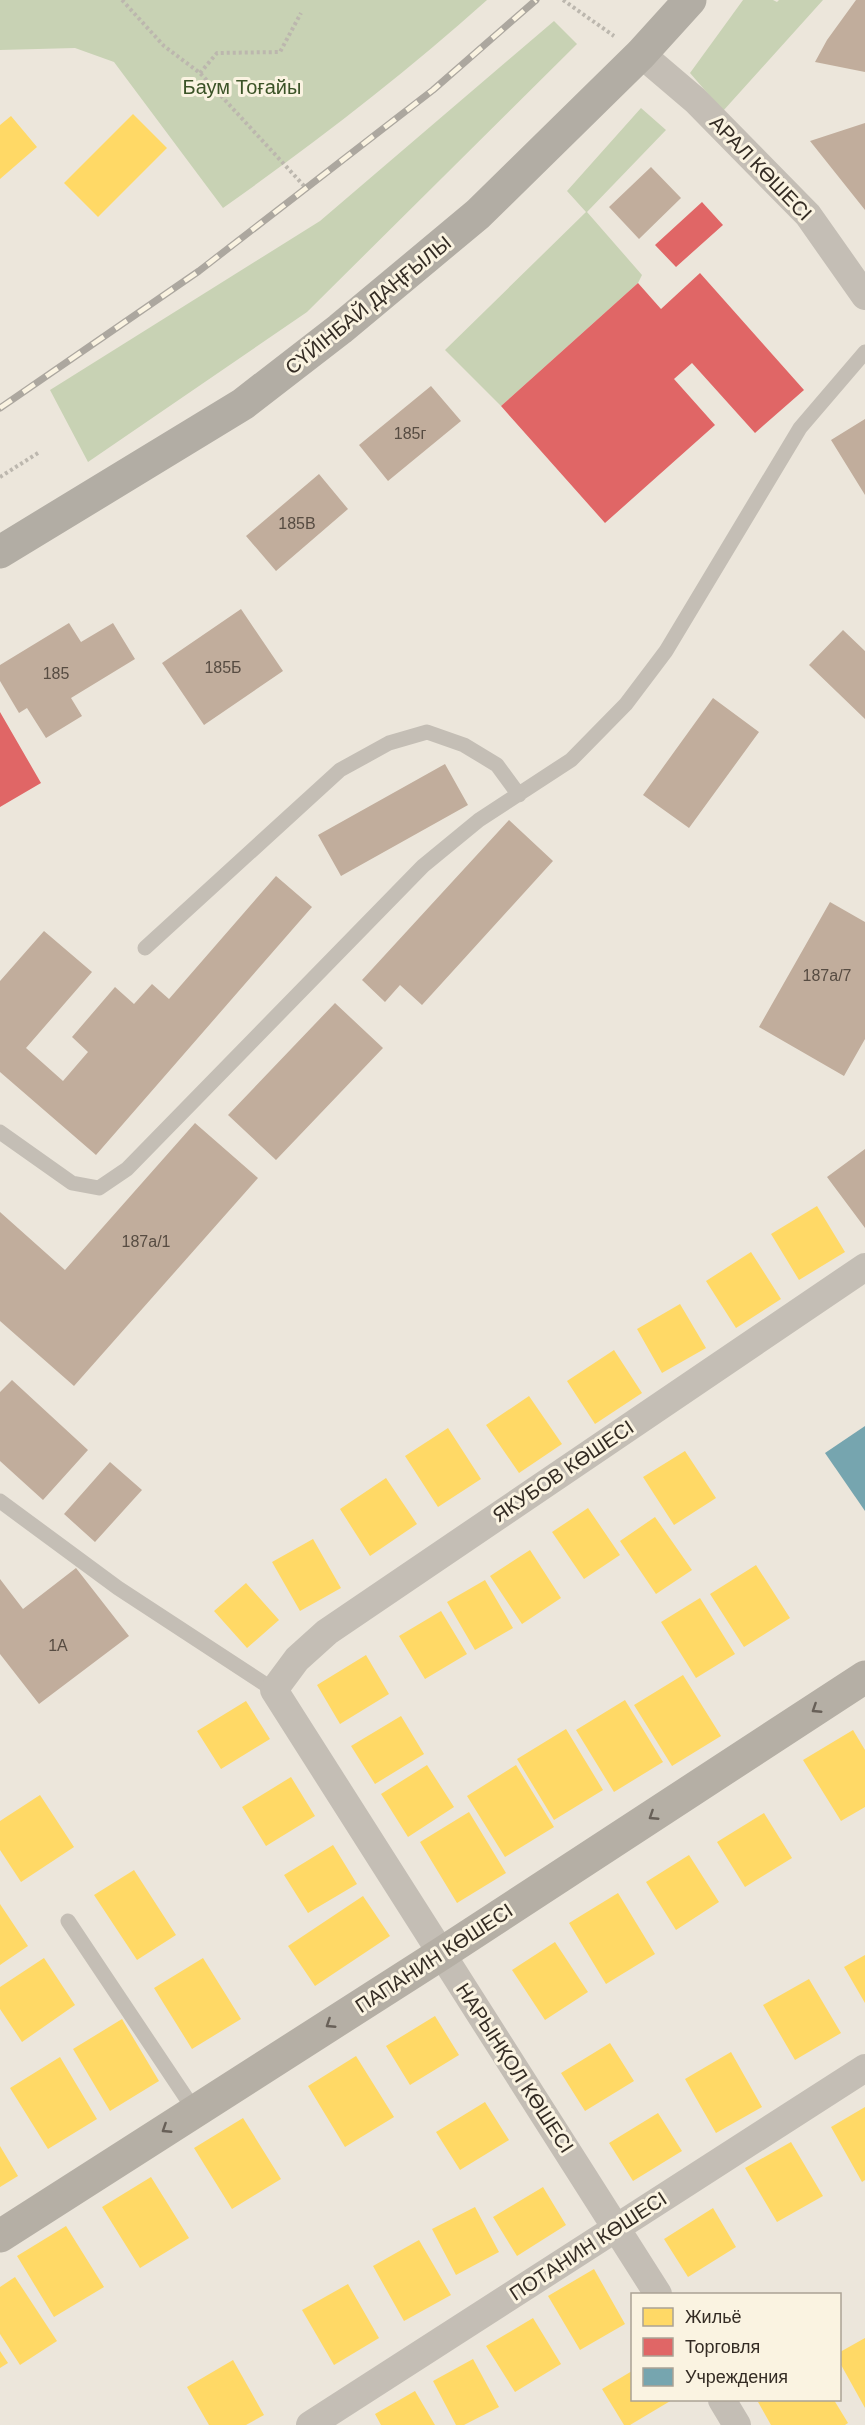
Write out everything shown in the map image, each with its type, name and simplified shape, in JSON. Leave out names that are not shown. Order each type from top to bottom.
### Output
[{"type":"main road","name":"СҮЙІНБАЙ ДАҢҒЫЛЫ","points":[[0,552],[243,404],[332,336],[478,214],[641,54],[690,0]]},
{"type":"main road","name":"ПАПАНИН КӨШЕСІ","points":[[0,2236],[441,1954],[865,1677]]},
{"type":"street","name":"АРАЛ КӨШЕСІ","points":[[641,54],[695,100],[808,215],[865,296]]},
{"type":"street","name":"ЯКУБОВ КӨШЕСІ","points":[[274,1690],[297,1659],[327,1632],[865,1267]]},
{"type":"street","name":"НАРЫНҚОЛ КӨШЕСІ","points":[[274,1690],[618,2227],[657,2293]]},
{"type":"street","name":"ПОТАНИН КӨШЕСІ","points":[[310,2425],[865,2068]]},
{"type":"street","points":[[723,2401],[737,2425]]},
{"type":"lane","points":[[0,1132],[72,1183],[99,1188],[127,1169],[423,866],[479,820],[571,760],[626,704],[666,651],[800,428],[865,352]]},
{"type":"lane","points":[[144,948],[340,770],[390,744],[427,732],[464,745],[497,765],[519,795]]},
{"type":"lane","points":[[0,1501],[118,1588],[274,1690]]},
{"type":"lane","points":[[68,1921],[195,2110]]},
{"type":"path","points":[[122,0],[165,46],[200,73],[306,188]]},
{"type":"path","points":[[563,0],[641,54]]},
{"type":"path","points":[[200,73],[217,53],[280,52],[301,13]]},
{"type":"path","points":[[0,477],[38,453]]},
{"type":"green space","name":"Баум Тоғайы","points":[[0,0],[487,0],[358,108],[223,208],[114,62],[75,48],[0,50]]},
{"type":"green space","points":[[743,0],[777,2],[779,0],[823,0],[723,111],[690,73]]},
{"type":"green space","points":[[554,21],[577,44],[307,312],[88,462],[50,390],[320,221]]},
{"type":"green space","points":[[641,108],[666,130],[587,212],[642,275],[638,283],[501,406],[445,350],[586,212],[567,191]]},
{"type":"building: Жильё","points":[[133,114],[167,148],[98,217],[64,183]]},
{"type":"building: Жильё","points":[[11,116],[37,147],[0,179],[0,125]]},
{"type":"building: Жильё","points":[[817,1206],[845,1252],[799,1280],[771,1234]]},
{"type":"building: Жильё","points":[[751,1252],[781,1299],[736,1328],[706,1281]]},
{"type":"building: Жильё","points":[[680,1304],[706,1348],[662,1373],[637,1329]]},
{"type":"building: Жильё","points":[[614,1350],[642,1393],[595,1424],[567,1381]]},
{"type":"building: Жильё","points":[[529,1396],[562,1444],[519,1473],[486,1425]]},
{"type":"building: Жильё","points":[[448,1428],[481,1479],[438,1507],[405,1456]]},
{"type":"building: Жильё","points":[[685,1451],[716,1498],[674,1525],[643,1477]]},
{"type":"building: Жильё","points":[[386,1478],[417,1524],[370,1556],[340,1509]]},
{"type":"building: Жильё","points":[[588,1508],[620,1555],[584,1579],[552,1532]]},
{"type":"building: Жильё","points":[[655,1517],[692,1570],[656,1594],[620,1541]]},
{"type":"building: Жильё","points":[[313,1539],[341,1588],[300,1611],[272,1562]]},
{"type":"building: Жильё","points":[[530,1550],[561,1598],[522,1624],[490,1576]]},
{"type":"building: Жильё","points":[[756,1565],[790,1618],[744,1647],[710,1594]]},
{"type":"building: Жильё","points":[[485,1580],[513,1628],[475,1650],[447,1602]]},
{"type":"building: Жильё","points":[[246,1583],[279,1620],[247,1648],[214,1611]]},
{"type":"building: Жильё","points":[[700,1598],[735,1654],[696,1678],[661,1622]]},
{"type":"building: Жильё","points":[[441,1611],[467,1654],[425,1679],[399,1636]]},
{"type":"building: Жильё","points":[[366,1655],[389,1694],[340,1724],[317,1685]]},
{"type":"building: Жильё","points":[[683,1675],[721,1736],[672,1766],[634,1705]]},
{"type":"building: Жильё","points":[[625,1700],[663,1762],[614,1792],[576,1730]]},
{"type":"building: Жильё","points":[[246,1701],[270,1739],[221,1769],[197,1731]]},
{"type":"building: Жильё","points":[[401,1716],[424,1754],[375,1784],[351,1746]]},
{"type":"building: Жильё","points":[[566,1729],[603,1790],[554,1820],[517,1759]]},
{"type":"building: Жильё","points":[[853,1730],[865,1750],[865,1807],[841,1821],[803,1760]]},
{"type":"building: Жильё","points":[[427,1765],[454,1807],[408,1837],[381,1794]]},
{"type":"building: Жильё","points":[[516,1765],[554,1827],[505,1857],[467,1796]]},
{"type":"building: Жильё","points":[[291,1777],[315,1816],[266,1846],[242,1807]]},
{"type":"building: Жильё","points":[[40,1795],[74,1847],[21,1882],[0,1850],[0,1821]]},
{"type":"building: Жильё","points":[[469,1812],[506,1873],[457,1903],[420,1842]]},
{"type":"building: Жильё","points":[[764,1813],[792,1858],[745,1887],[717,1842]]},
{"type":"building: Жильё","points":[[333,1845],[357,1884],[308,1913],[284,1875]]},
{"type":"building: Жильё","points":[[689,1855],[719,1902],[676,1930],[646,1882]]},
{"type":"building: Жильё","points":[[134,1870],[176,1935],[137,1960],[94,1895]]},
{"type":"building: Жильё","points":[[618,1893],[655,1954],[606,1984],[569,1923]]},
{"type":"building: Жильё","points":[[363,1896],[390,1936],[315,1986],[288,1946]]},
{"type":"building: Жильё","points":[[0,1904],[28,1946],[0,1965]]},
{"type":"building: Жильё","points":[[555,1942],[588,1992],[545,2020],[512,1970]]},
{"type":"building: Жильё","points":[[865,1955],[865,2003],[844,1967]]},
{"type":"building: Жильё","points":[[44,1958],[75,2005],[22,2042],[0,2009],[0,1987]]},
{"type":"building: Жильё","points":[[203,1958],[241,2019],[192,2049],[154,1988]]},
{"type":"building: Жильё","points":[[809,1979],[841,2033],[795,2060],[763,2005]]},
{"type":"building: Жильё","points":[[435,2016],[459,2055],[410,2085],[386,2046]]},
{"type":"building: Жильё","points":[[122,2019],[159,2081],[110,2111],[73,2049]]},
{"type":"building: Жильё","points":[[610,2043],[634,2081],[585,2111],[561,2073]]},
{"type":"building: Жильё","points":[[731,2052],[762,2107],[716,2133],[685,2079]]},
{"type":"building: Жильё","points":[[356,2056],[394,2117],[345,2147],[308,2086]]},
{"type":"building: Жильё","points":[[60,2057],[97,2119],[48,2149],[10,2088]]},
{"type":"building: Жильё","points":[[485,2102],[509,2140],[460,2170],[436,2132]]},
{"type":"building: Жильё","points":[[865,2107],[865,2180],[862,2182],[831,2127]]},
{"type":"building: Жильё","points":[[658,2113],[682,2151],[633,2181],[609,2143]]},
{"type":"building: Жильё","points":[[243,2118],[281,2179],[232,2209],[194,2148]]},
{"type":"building: Жильё","points":[[791,2142],[823,2196],[777,2222],[745,2168]]},
{"type":"building: Жильё","points":[[0,2146],[18,2176],[0,2187]]},
{"type":"building: Жильё","points":[[151,2177],[189,2238],[140,2268],[102,2207]]},
{"type":"building: Жильё","points":[[543,2187],[566,2225],[517,2256],[493,2217]]},
{"type":"building: Жильё","points":[[475,2207],[499,2252],[456,2275],[432,2229]]},
{"type":"building: Жильё","points":[[713,2208],[736,2247],[688,2277],[664,2239]]},
{"type":"building: Жильё","points":[[66,2226],[104,2287],[54,2317],[17,2256]]},
{"type":"building: Жильё","points":[[419,2240],[451,2295],[404,2321],[373,2266]]},
{"type":"building: Жильё","points":[[594,2269],[625,2324],[580,2350],[548,2296]]},
{"type":"building: Жильё","points":[[15,2277],[57,2341],[20,2365],[0,2334],[0,2287]]},
{"type":"building: Жильё","points":[[348,2284],[379,2338],[334,2365],[302,2310]]},
{"type":"building: Жильё","points":[[533,2318],[561,2364],[515,2392],[486,2346]]},
{"type":"building: Жильё","points":[[865,2338],[865,2408],[841,2365],[841,2351]]},
{"type":"building: Жильё","points":[[0,2351],[8,2363],[0,2368]]},
{"type":"building: Жильё","points":[[473,2359],[499,2407],[464,2425],[456,2425],[433,2381]]},
{"type":"building: Жильё","points":[[233,2360],[264,2415],[246,2425],[209,2425],[187,2387]]},
{"type":"building: Жильё","points":[[631,2372],[631,2401],[670,2401],[630,2425],[624,2425],[602,2389]]},
{"type":"building: Жильё","points":[[415,2391],[435,2425],[381,2425],[375,2414]]},
{"type":"building: Жильё","points":[[835,2401],[848,2423],[845,2425],[771,2425],[758,2402]]},
{"type":"building: Торговля","points":[[702,202],[723,225],[676,267],[655,245]]},
{"type":"building: Торговля","points":[[700,273],[804,390],[755,433],[692,363],[674,379],[715,425],[605,523],[501,406],[638,283],[661,309]]},
{"type":"building: Торговля","points":[[0,712],[41,783],[0,807]]},
{"type":"building: Учреждения","points":[[865,1426],[865,1511],[825,1453]]},
{"type":"building: Прочее","points":[[856,0],[865,0],[865,72],[815,62],[827,40]]},
{"type":"building: Прочее","points":[[865,123],[865,210],[810,141]]},
{"type":"building: Прочее","points":[[651,167],[681,198],[639,239],[609,207]]},
{"type":"building: Прочее","points":[[431,386],[461,421],[388,481],[359,445]]},
{"type":"building: Прочее","points":[[865,419],[865,495],[831,440]]},
{"type":"building: Прочее","points":[[319,474],[348,509],[276,571],[246,536]]},
{"type":"building: Прочее","points":[[241,609],[283,671],[204,725],[162,663]]},
{"type":"building: Прочее","points":[[69,623],[81,642],[113,623],[135,659],[71,698],[82,716],[46,738],[27,708],[19,713],[0,681],[0,665]]},
{"type":"building: Прочее","points":[[843,630],[865,651],[865,719],[809,665]]},
{"type":"building: Прочее","points":[[713,698],[759,732],[689,828],[643,795]]},
{"type":"building: Прочее","points":[[445,764],[468,805],[341,876],[318,835]]},
{"type":"building: Прочее","points":[[509,820],[553,861],[422,1005],[400,985],[385,1002],[362,980]]},
{"type":"building: Прочее","points":[[276,876],[312,907],[96,1155],[0,1072],[0,981],[44,931],[92,972],[26,1048],[63,1081],[88,1052],[72,1037],[115,987],[134,1004],[152,984],[169,999]]},
{"type":"building: Прочее","points":[[830,902],[865,922],[865,1039],[844,1076],[759,1027]]},
{"type":"building: Прочее","points":[[335,1003],[383,1048],[276,1160],[228,1115]]},
{"type":"building: Прочее","points":[[195,1123],[258,1178],[74,1386],[0,1321],[0,1212],[65,1270]]},
{"type":"building: Прочее","points":[[865,1149],[865,1228],[827,1177]]},
{"type":"building: Прочее","points":[[12,1380],[88,1450],[43,1500],[0,1461],[0,1392]]},
{"type":"building: Прочее","points":[[110,1462],[142,1490],[95,1542],[64,1514]]},
{"type":"building: Прочее","points":[[76,1568],[129,1636],[39,1704],[0,1654],[0,1579],[23,1609]]},
{"type":"railway","points":[[0,408],[199,271],[433,90],[536,0]]}]
